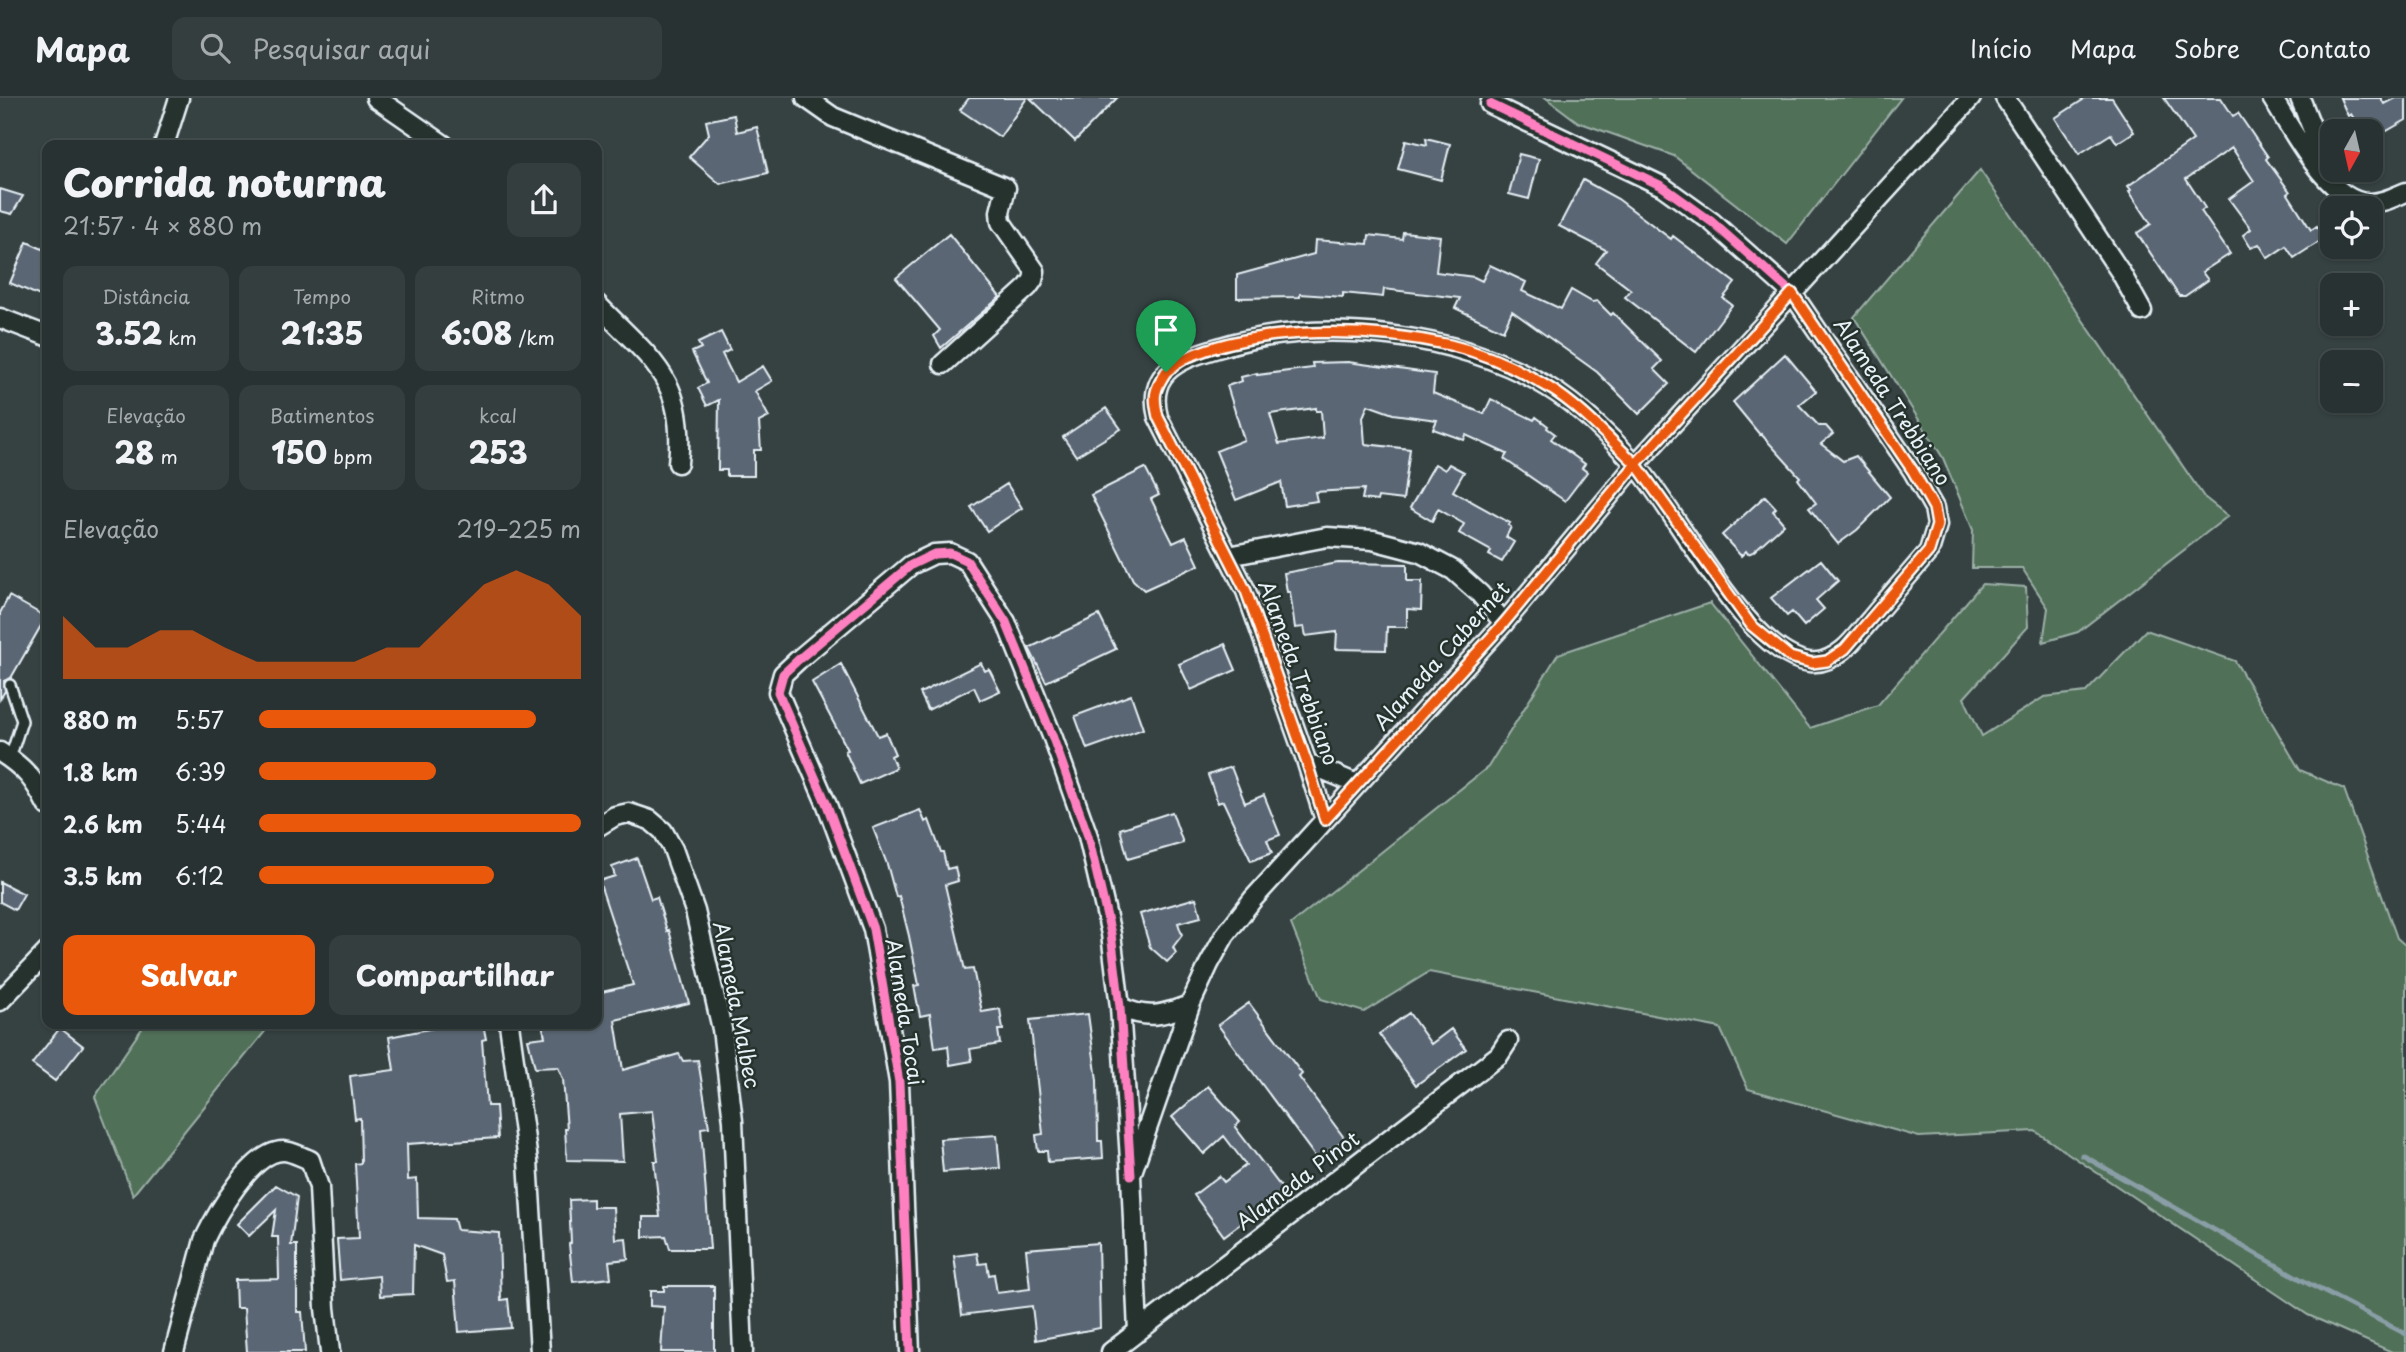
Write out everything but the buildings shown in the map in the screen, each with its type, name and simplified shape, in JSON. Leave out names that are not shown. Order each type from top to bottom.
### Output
[{"type":"street","points":[[166,140],[179,98]]},
{"type":"street","points":[[376,98],[436,140]]},
{"type":"street","points":[[806,98],[833,117],[1004,186],[1006,192],[1000,212],[1001,222],[1035,271],[1033,280],[943,364]]},
{"type":"street","name":"Alameda Cabernet","points":[[1138,1332],[1131,1175],[1190,1005],[1225,934],[1253,899],[1504,623],[1636,464],[1970,98]]},
{"type":"street","points":[[2005,98],[2121,273],[2142,310]]},
{"type":"street","points":[[2272,98],[2317,166],[2338,191],[2350,200],[2368,203],[2386,201],[2406,192]]},
{"type":"street","points":[[2300,98],[2318,143],[2317,166]]},
{"type":"street","name":"Alameda Trebbiano","points":[[1325,820],[1246,591],[1158,417],[1153,400],[1157,385],[1166,372],[1186,357],[1236,342],[1310,332],[1377,334],[1451,345],[1501,362],[1549,387],[1586,416],[1636,464],[1751,625],[1790,657],[1812,663],[1827,661],[1845,649],[1929,551],[1937,525],[1934,508],[1913,471],[1792,293],[1712,222],[1662,187],[1490,104]]},
{"type":"street","points":[[602,309],[656,366],[670,386],[681,433],[678,463]]},
{"type":"street","points":[[0,318],[42,335]]},
{"type":"street","points":[[1229,556],[1328,537],[1373,540],[1419,552],[1453,570],[1504,623]]},
{"type":"street","name":"Alameda Tocai","points":[[910,1352],[899,1082],[873,929],[827,805],[778,692],[783,674],[798,660],[911,565],[934,554],[950,553],[967,561],[1006,622],[1053,738],[1088,836],[1111,934],[1120,1007],[1131,1175]]},
{"type":"street","points":[[5,755],[32,776],[42,795]]},
{"type":"street","points":[[1307,763],[1357,784]]},
{"type":"street","name":"Alameda Malbec","points":[[602,824],[615,816],[629,813],[650,820],[663,831],[674,849],[695,911],[722,1029],[733,1121],[743,1352]]},
{"type":"street","points":[[0,1001],[42,957]]},
{"type":"street","points":[[1120,1007],[1135,1014],[1153,1016],[1190,1005]]},
{"type":"street","points":[[510,1029],[528,1161],[540,1352]]},
{"type":"street","name":"Alameda Pinot","points":[[1111,1352],[1499,1055],[1508,1041]]},
{"type":"street","points":[[174,1352],[204,1240],[212,1224],[232,1190],[249,1171],[280,1151],[310,1160],[316,1178],[330,1352]]},
{"type":"lane","points":[[5,755],[22,725],[10,685]]},
{"type":"green space","points":[[1546,98],[1901,98],[1787,244],[1674,156],[1578,122]]},
{"type":"green space","points":[[1980,170],[2204,497],[2228,516],[2078,632],[2043,642],[2048,608],[2022,568],[1972,568],[1973,530],[1943,458],[1854,317]]},
{"type":"green space","points":[[1982,584],[2026,587],[2028,627],[1964,698],[1982,736],[2044,697],[2086,692],[2146,630],[2235,661],[2300,770],[2344,789],[2397,938],[2406,946],[2406,1352],[2392,1352],[2308,1315],[2035,1131],[1919,1137],[1748,1089],[1720,1028],[1429,972],[1364,1012],[1321,999],[1291,924],[1488,767],[1558,654],[1710,603],[1810,728],[1878,705]]},
{"type":"green space","points":[[142,1029],[267,1029],[133,1195],[95,1097]]},
{"type":"waterway","points":[[2082,1155],[2311,1285],[2406,1334]]},
{"type":"cycle path","points":[[1325,820],[1246,591],[1158,417],[1157,387],[1171,368],[1181,361],[1207,351],[1260,338],[1301,333],[1345,332],[1432,342],[1513,369],[1559,394],[1605,433],[1652,486],[1737,608],[1761,634],[1785,653],[1809,662],[1827,660],[1850,643],[1929,551],[1937,525],[1934,508],[1913,471],[1792,293],[1712,222],[1662,186],[1490,104]]},
{"type":"cycle path","points":[[910,1352],[899,1082],[873,929],[827,805],[778,692],[783,674],[798,660],[911,565],[934,554],[950,553],[967,561],[1006,622],[1053,738],[1088,836],[1111,934],[1120,1007],[1131,1175]]},
{"type":"route","points":[[1166,372],[1157,385],[1153,400],[1158,417],[1246,591],[1325,820],[1504,623],[1636,464],[1751,625],[1790,657],[1812,663],[1827,661],[1845,649],[1929,551],[1937,525],[1934,508],[1913,471],[1792,293],[1636,464],[1586,416],[1549,387],[1501,362],[1451,345],[1377,334],[1310,332],[1236,342],[1186,357],[1166,372]]}]
